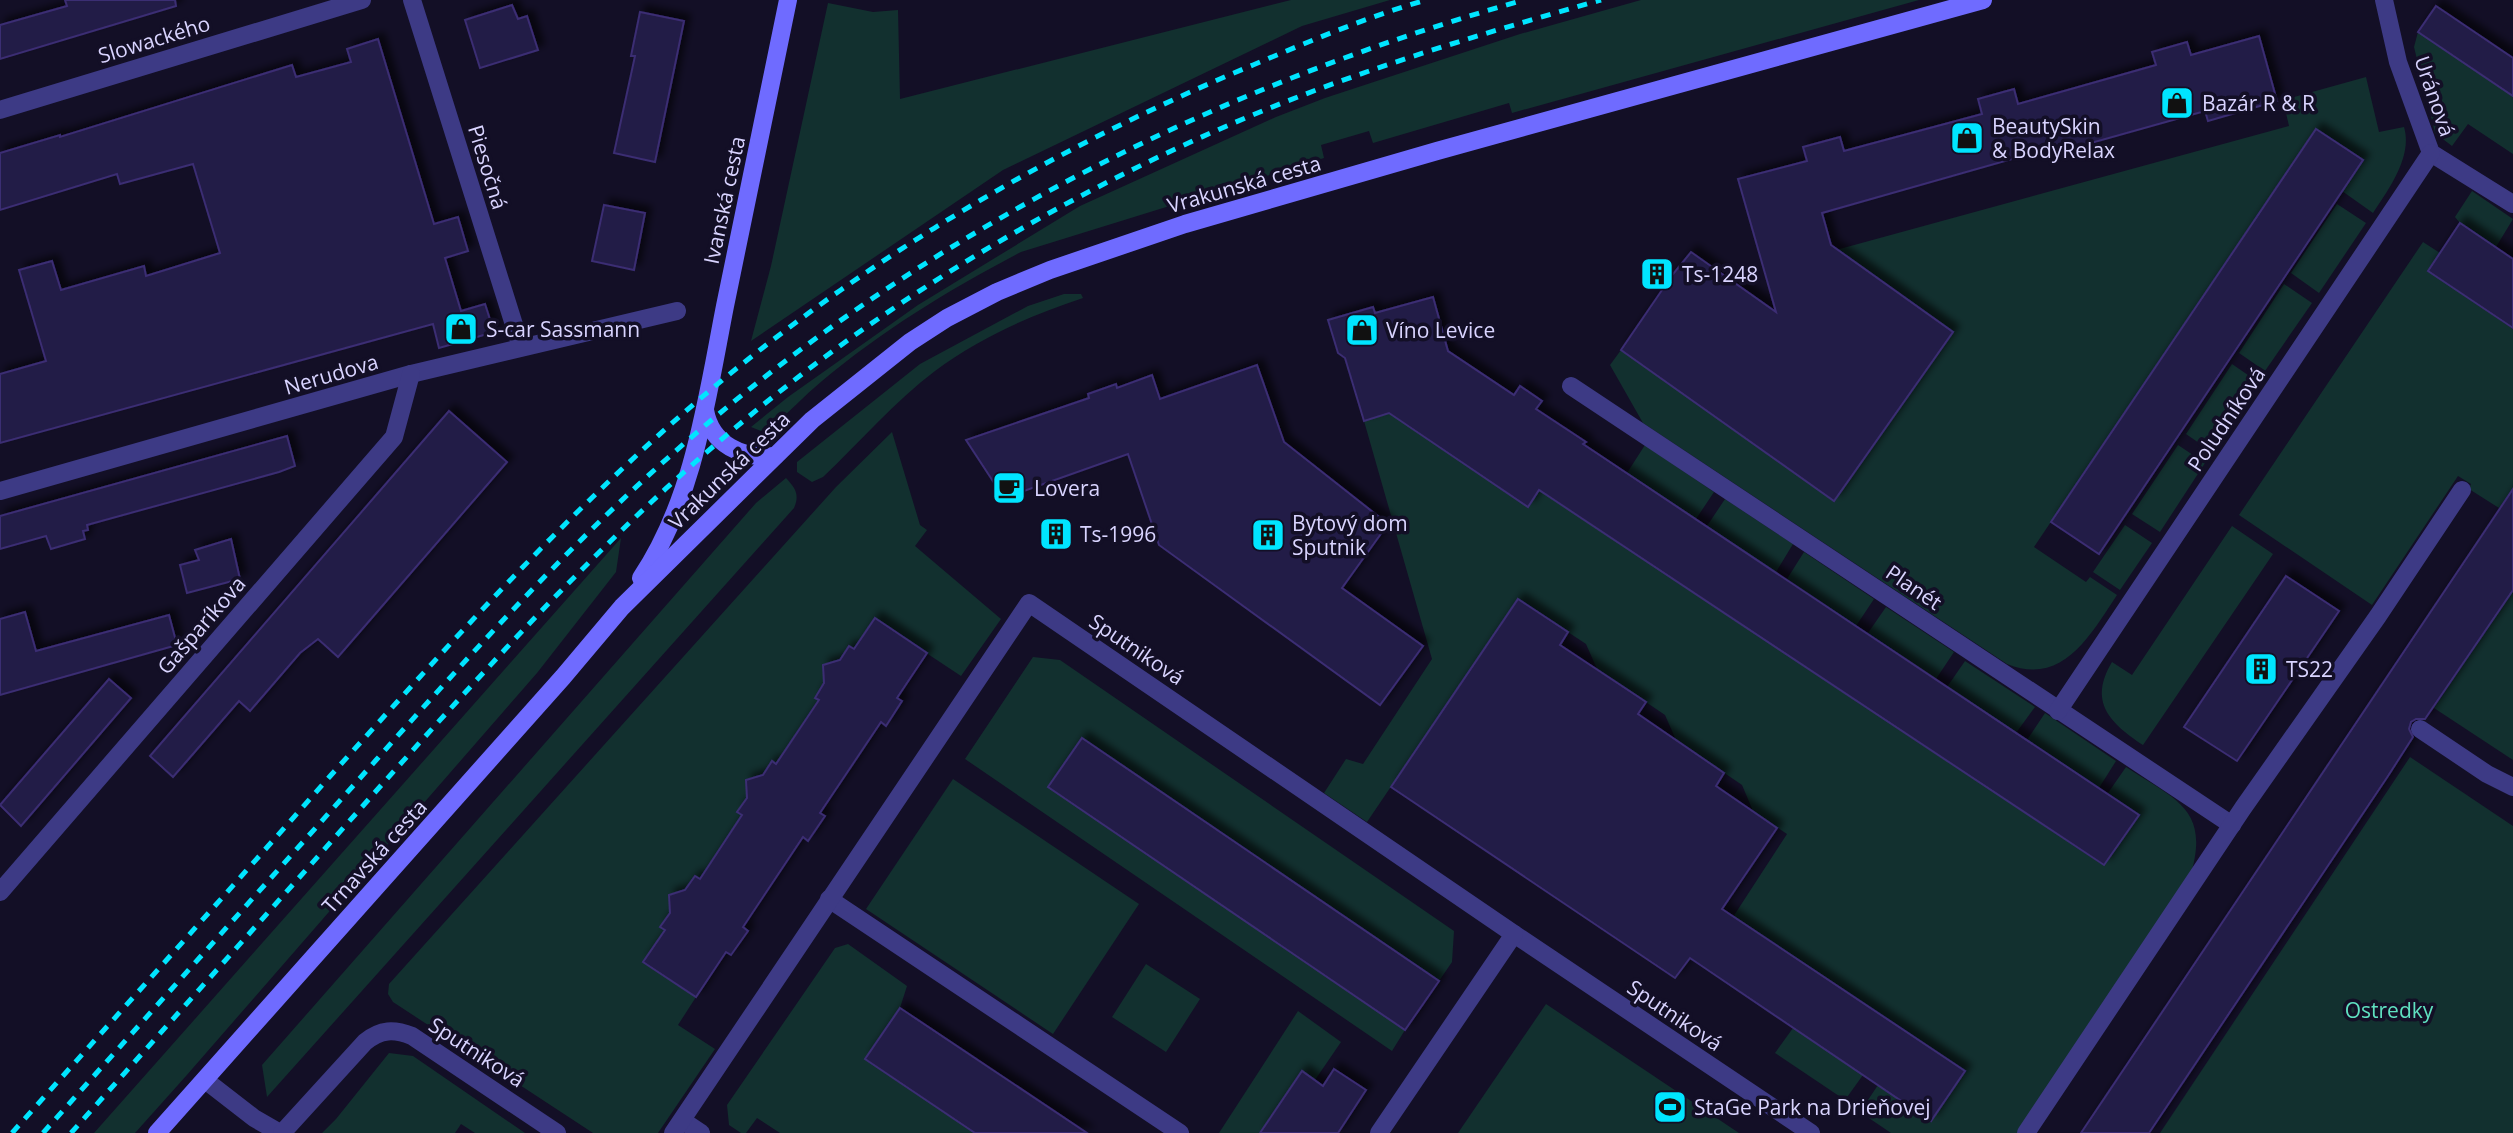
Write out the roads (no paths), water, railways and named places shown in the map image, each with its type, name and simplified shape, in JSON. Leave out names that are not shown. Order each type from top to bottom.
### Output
[{"type":"main road","name":"Ivanská cesta","points":[[622,607],[668,532],[690,467],[788,0]]},
{"type":"main road","name":"Vrakunská cesta","points":[[622,607],[775,456],[845,392],[910,342],[947,318],[997,292],[1050,270],[1185,224],[1437,150],[1983,0]]},
{"type":"main road","points":[[704,409],[707,424],[720,441],[731,449],[745,455],[775,456]]},
{"type":"main road","name":"Trnavská cesta","points":[[157,1133],[563,677],[622,607]]},
{"type":"street","name":"Slowackého","points":[[0,110],[362,0]]},
{"type":"street","name":"Piesočná","points":[[412,0],[521,347]]},
{"type":"street","name":"Uránová","points":[[2384,0],[2398,62],[2431,153],[2513,204]]},
{"type":"street","name":"Poludníková","points":[[2058,711],[2431,153]]},
{"type":"street","name":"Nerudova","points":[[0,491],[411,374],[677,311]]},
{"type":"street","name":"Gašparíkova","points":[[0,892],[394,437],[411,374]]},
{"type":"street","name":"Planét","points":[[1571,386],[2232,825]]},
{"type":"street","points":[[2026,1133],[2232,825],[2462,490]]},
{"type":"street","name":"Sputniková","points":[[701,1133],[678,1127],[1029,603],[1811,1133]]},
{"type":"street","points":[[2420,729],[2487,774],[2513,787]]},
{"type":"street","points":[[829,898],[1180,1133]]},
{"type":"street","points":[[1379,1133],[1514,934]]},
{"type":"street","name":"Sputniková","points":[[281,1133],[365,1042],[377,1034],[392,1030],[412,1036],[556,1133]]},
{"type":"street","points":[[205,1080],[254,1118],[281,1133]]},
{"type":"railway","points":[[12,1133],[332,774],[514,577],[657,436],[770,342],[834,294],[900,250],[1037,168],[1180,97],[1296,47],[1426,0]]},
{"type":"railway","points":[[43,1133],[522,600],[649,475],[787,360],[883,291],[982,229],[1085,172],[1191,121],[1299,75],[1410,35],[1524,0]]},
{"type":"railway","points":[[71,1133],[420,742],[552,600],[692,465],[741,423],[851,338],[967,261],[1027,225],[1088,192],[1213,132],[1357,75],[1601,0]]},
{"type":"place","name":"Bazár R & R","points":[[2177,103]]},
{"type":"place","name":"BeautySkin & BodyRelax","points":[[1967,138]]},
{"type":"place","name":"Ts-1248","points":[[1657,274]]},
{"type":"place","name":"S-car Sassmann","points":[[461,329]]},
{"type":"place","name":"Víno Levice","points":[[1362,330]]},
{"type":"place","name":"Lovera","points":[[1009,488]]},
{"type":"place","name":"Ts-1996","points":[[1056,534]]},
{"type":"place","name":"Bytový dom Sputnik","points":[[1268,535]]},
{"type":"place","name":"TS22","points":[[2261,669]]},
{"type":"place","name":"StaGe Park na Drieňovej","points":[[1670,1107]]},
{"type":"park label","name":"Ostredky","points":[[2389,1010]]}]
